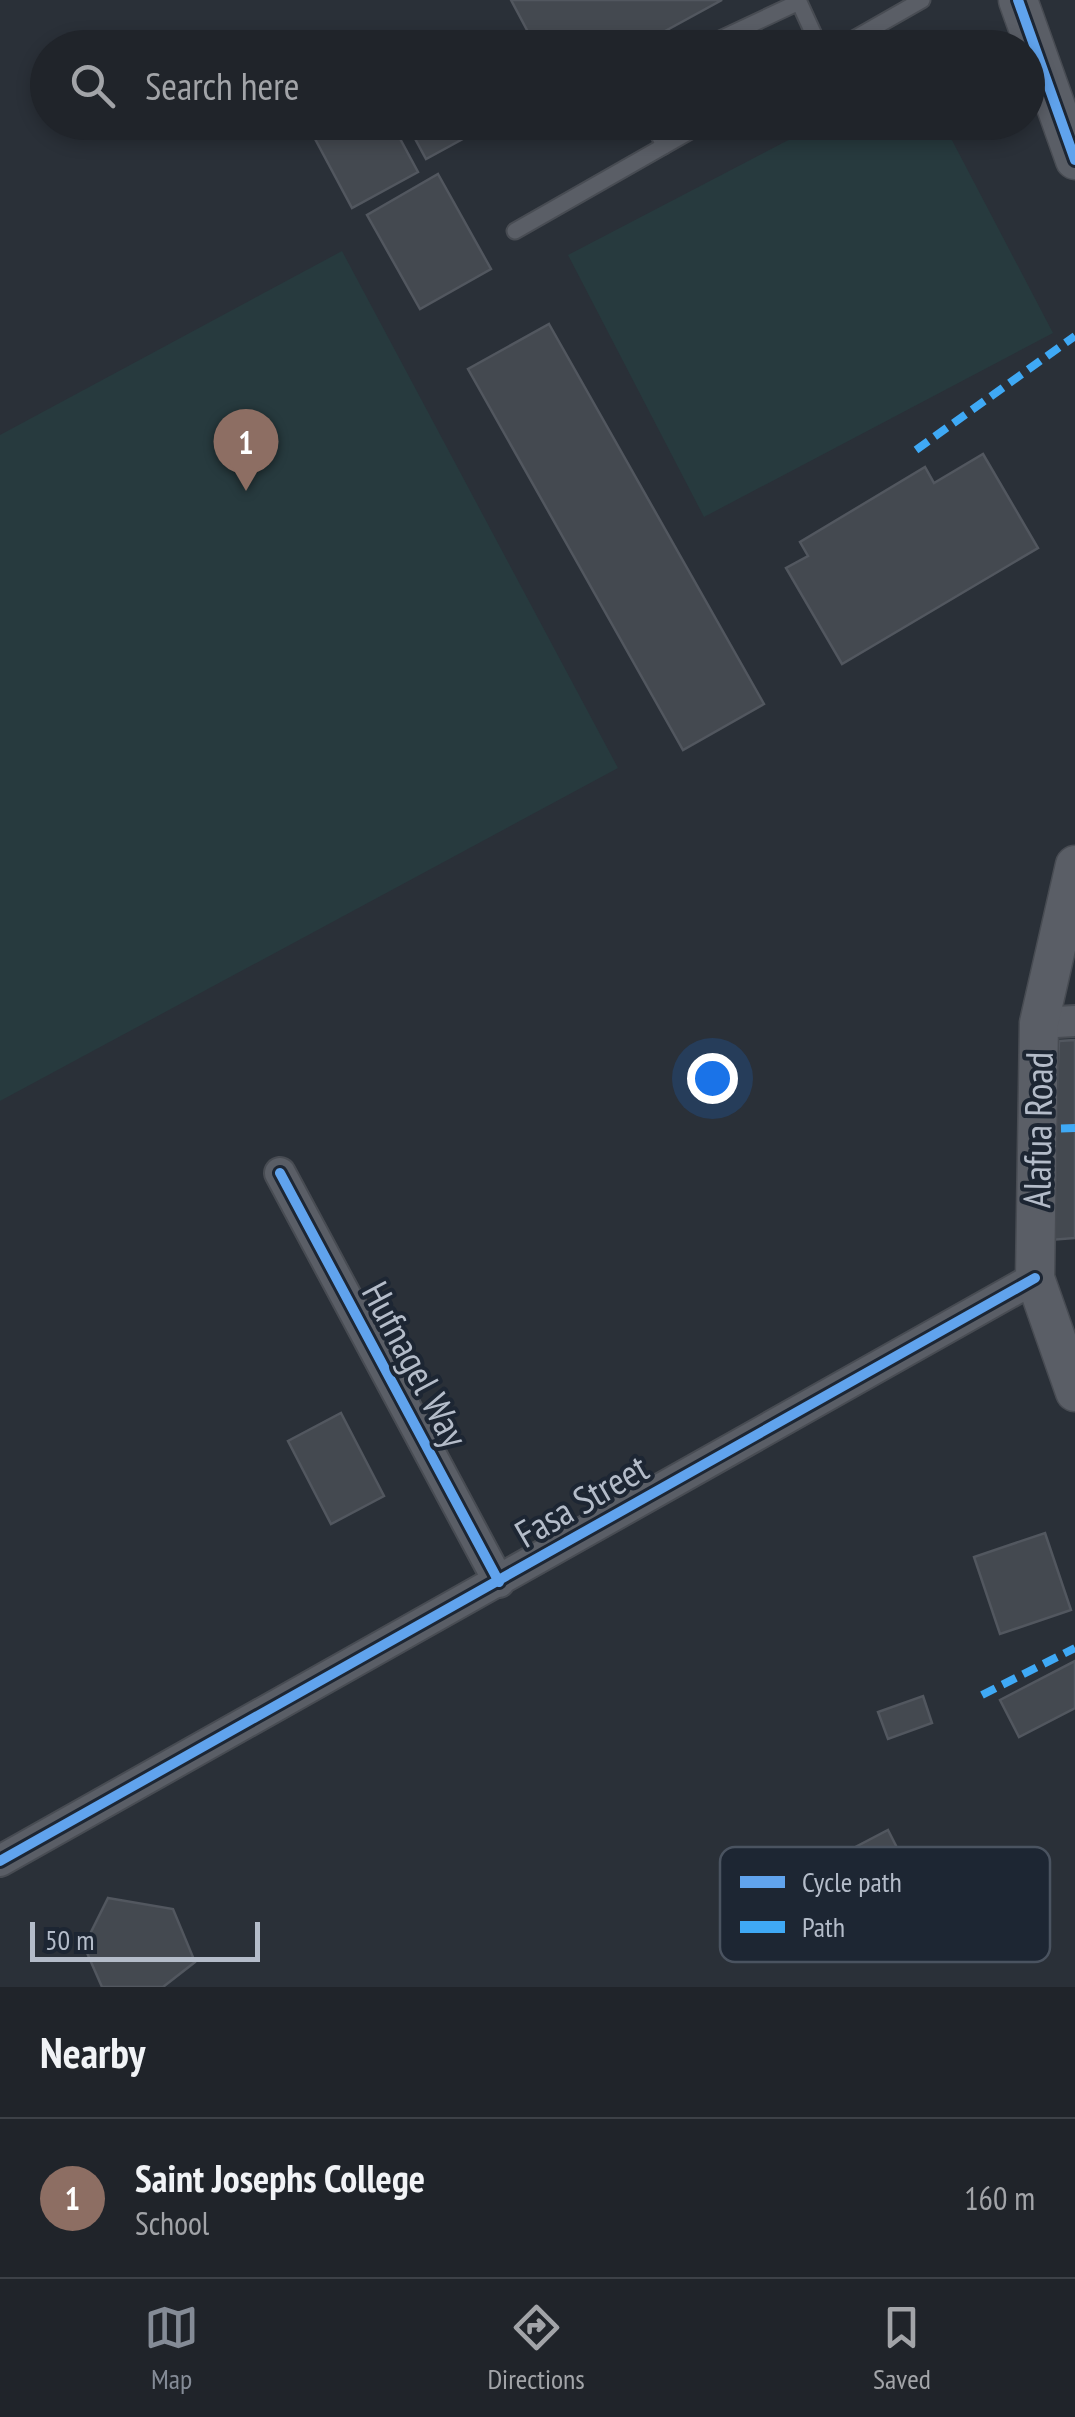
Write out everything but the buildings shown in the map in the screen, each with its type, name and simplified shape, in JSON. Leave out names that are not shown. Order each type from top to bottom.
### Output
[{"type":"street","points":[[1018,0],[1029,30]]},
{"type":"street","points":[[1045,76],[1075,160]]},
{"type":"street","name":"Alafua Road","points":[[1075,865],[1035,1278],[1075,1392]]},
{"type":"street","name":"Hufnagel Way","points":[[280,1173],[498,1582]]},
{"type":"street","name":"Fasa Street","points":[[0,1861],[1035,1278]]},
{"type":"lane","points":[[870,30],[922,0]]},
{"type":"lane","points":[[739,30],[799,2],[812,30]]},
{"type":"lane","points":[[661,140],[664,146]]},
{"type":"lane","points":[[515,232],[674,140]]},
{"type":"green space","points":[[788,140],[952,140],[1053,333],[704,517],[568,255]]},
{"type":"green space","points":[[342,251],[618,768],[0,1101],[0,435]]},
{"type":"marked path","points":[[916,450],[1075,336]]},
{"type":"marked path","points":[[1038,1129],[1075,1128]]},
{"type":"marked path","points":[[982,1695],[1075,1648]]},
{"type":"cycle path","points":[[1018,0],[1029,30]]},
{"type":"cycle path","points":[[1045,76],[1075,160]]},
{"type":"cycle path","points":[[280,1173],[499,1582]]},
{"type":"cycle path","points":[[0,1861],[1035,1278]]},
{"type":"place","name":"Saint Josephs College","points":[[246,491]]}]
